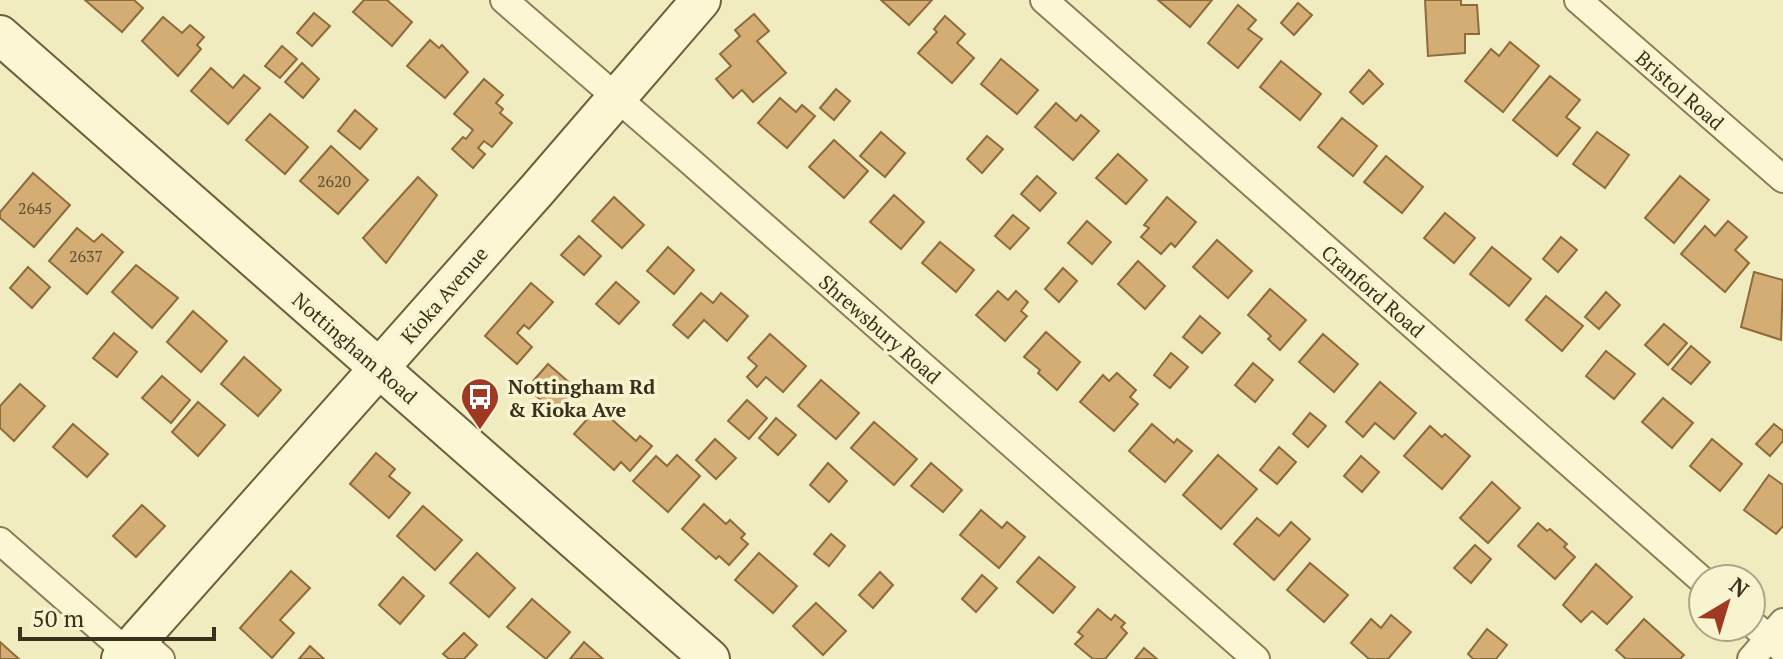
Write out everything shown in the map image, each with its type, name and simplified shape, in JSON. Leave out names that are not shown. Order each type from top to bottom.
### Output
[{"type":"street","name":"Shrewsbury Road","points":[[504,0],[1256,659]]},
{"type":"street","name":"Kioka Avenue","points":[[137,652],[701,0]]},
{"type":"street","name":"Cranford Road","points":[[1044,0],[1687,567]]},
{"type":"street","name":"Bristol Road","points":[[1578,0],[1783,179]]},
{"type":"street","name":"Nottingham Road","points":[[0,35],[710,659]]},
{"type":"street","points":[[0,541],[137,652]]},
{"type":"street","points":[[1751,659],[1771,633]]},
{"type":"building","points":[[85,0],[134,0],[143,8],[122,32]]},
{"type":"building","points":[[364,0],[387,0],[412,22],[392,46],[353,12]]},
{"type":"building","points":[[881,0],[932,0],[909,25]]},
{"type":"building","points":[[1158,0],[1212,0],[1190,27]]},
{"type":"building","points":[[1425,0],[1461,0],[1461,5],[1477,5],[1479,34],[1465,34],[1465,53],[1428,56]]},
{"type":"building","points":[[1298,3],[1312,15],[1294,35],[1281,23]]},
{"type":"building","points":[[1238,5],[1256,20],[1248,29],[1262,39],[1238,68],[1208,43]]},
{"type":"building","points":[[314,13],[330,26],[312,46],[297,33]]},
{"type":"building","points":[[754,14],[769,31],[757,41],[786,73],[753,102],[742,90],[733,98],[716,79],[731,66],[720,54],[740,36],[735,30]]},
{"type":"building","points":[[945,16],[965,34],[957,43],[974,58],[952,83],[918,53],[937,32],[934,29]]},
{"type":"building","points":[[163,17],[182,33],[190,25],[204,37],[197,45],[201,49],[178,76],[142,41]]},
{"type":"building","points":[[430,40],[439,48],[442,45],[468,72],[445,98],[407,66]]},
{"type":"building","points":[[1510,42],[1539,66],[1503,112],[1465,81],[1491,49],[1499,56]]},
{"type":"building","points":[[282,46],[297,59],[280,78],[265,66]]},
{"type":"building","points":[[1001,59],[1038,90],[1017,114],[981,84]]},
{"type":"building","points":[[1281,61],[1321,94],[1300,120],[1260,87]]},
{"type":"building","points":[[302,63],[319,79],[303,98],[285,82]]},
{"type":"building","points":[[211,68],[233,88],[244,75],[260,88],[228,124],[191,91]]},
{"type":"building","points":[[1369,70],[1383,84],[1363,104],[1350,92]]},
{"type":"building","points":[[1550,76],[1580,100],[1566,117],[1580,128],[1557,156],[1513,120]]},
{"type":"building","points":[[484,79],[503,95],[496,103],[503,109],[500,113],[512,123],[492,147],[484,141],[478,148],[485,154],[473,168],[452,149],[473,130],[454,114]]},
{"type":"building","points":[[836,89],[850,101],[834,120],[820,108]]},
{"type":"building","points":[[780,98],[796,112],[802,105],[815,116],[787,148],[758,123]]},
{"type":"building","points":[[1056,103],[1076,121],[1081,115],[1099,131],[1073,160],[1035,127]]},
{"type":"building","points":[[355,110],[377,129],[360,149],[338,131]]},
{"type":"building","points":[[270,114],[308,147],[285,174],[246,140]]},
{"type":"building","points":[[1342,118],[1377,146],[1353,176],[1318,147]]},
{"type":"building","points":[[881,132],[905,153],[885,177],[860,156]]},
{"type":"building","points":[[1597,132],[1629,155],[1605,188],[1573,164]]},
{"type":"building","points":[[987,136],[1003,149],[982,173],[967,159]]},
{"type":"building","points":[[834,140],[868,171],[844,198],[809,167]]},
{"type":"building","points":[[331,146],[368,180],[338,214],[300,181]]},
{"type":"building","points":[[1118,154],[1147,180],[1126,204],[1096,178]]},
{"type":"building","points":[[1386,156],[1423,187],[1402,213],[1364,182]]},
{"type":"building","points":[[33,173],[70,205],[34,247],[0,218],[0,212]]},
{"type":"building","points":[[1037,176],[1056,193],[1040,211],[1021,194]]},
{"type":"building","points":[[1680,176],[1709,200],[1674,243],[1645,218]]},
{"type":"building","points":[[418,177],[437,195],[386,263],[363,238]]},
{"type":"building","points":[[894,195],[924,222],[901,249],[870,222]]},
{"type":"building","points":[[614,197],[644,225],[622,248],[592,221]]},
{"type":"building","points":[[1167,197],[1196,222],[1175,247],[1171,243],[1161,254],[1141,237],[1149,228],[1144,225]]},
{"type":"building","points":[[1445,213],[1475,238],[1454,263],[1424,238]]},
{"type":"building","points":[[1013,215],[1029,228],[1010,249],[995,236]]},
{"type":"building","points":[[1087,221],[1111,242],[1092,264],[1068,243]]},
{"type":"building","points":[[1728,221],[1747,237],[1735,250],[1749,263],[1725,292],[1681,254],[1705,226],[1715,236]]},
{"type":"building","points":[[77,228],[94,242],[102,234],[123,252],[87,294],[49,261]]},
{"type":"building","points":[[579,236],[601,256],[584,275],[561,255]]},
{"type":"building","points":[[1561,237],[1577,250],[1558,272],[1543,259]]},
{"type":"building","points":[[1217,240],[1252,271],[1228,298],[1193,267]]},
{"type":"building","points":[[940,242],[974,270],[956,292],[922,263]]},
{"type":"building","points":[[668,247],[694,270],[674,294],[647,271]]},
{"type":"building","points":[[1492,247],[1531,279],[1509,306],[1470,274]]},
{"type":"building","points":[[1138,261],[1165,286],[1145,309],[1118,284]]},
{"type":"building","points":[[136,265],[178,298],[152,328],[112,292]]},
{"type":"building","points":[[28,267],[50,287],[32,308],[10,288]]},
{"type":"building","points":[[1063,268],[1077,281],[1059,302],[1045,289]]},
{"type":"building","points":[[1754,272],[1783,280],[1781,340],[1741,327]]},
{"type":"building","points":[[616,282],[639,302],[619,324],[596,304]]},
{"type":"building","points":[[531,283],[553,302],[529,329],[524,325],[517,333],[532,347],[517,364],[485,336]]},
{"type":"building","points":[[1270,289],[1306,320],[1280,350],[1268,339],[1271,336],[1248,315]]},
{"type":"building","points":[[998,291],[1008,300],[1016,291],[1028,302],[1021,311],[1027,316],[1005,341],[976,315]]},
{"type":"building","points":[[1606,292],[1620,305],[1599,329],[1585,317]]},
{"type":"building","points":[[701,293],[713,303],[721,293],[748,316],[727,341],[704,320],[688,338],[673,325]]},
{"type":"building","points":[[1546,296],[1583,326],[1562,351],[1526,320]]},
{"type":"building","points":[[193,311],[227,341],[201,372],[167,342]]},
{"type":"building","points":[[1200,316],[1220,333],[1202,353],[1183,337]]},
{"type":"building","points":[[1664,324],[1687,343],[1668,365],[1645,345]]},
{"type":"building","points":[[1046,332],[1080,362],[1057,390],[1024,357]]},
{"type":"building","points":[[114,333],[137,352],[117,377],[93,358]]},
{"type":"building","points":[[770,334],[806,366],[783,392],[766,377],[757,387],[747,377],[757,366],[748,358]]},
{"type":"building","points":[[1323,334],[1358,364],[1334,392],[1299,362]]},
{"type":"building","points":[[1691,346],[1710,362],[1691,384],[1672,369]]},
{"type":"building","points":[[1606,351],[1635,374],[1614,399],[1586,376]]},
{"type":"building","points":[[1171,353],[1188,367],[1170,388],[1154,375]]},
{"type":"building","points":[[244,357],[281,390],[258,416],[221,384]]},
{"type":"building","points":[[1253,363],[1273,380],[1255,402],[1235,385]]},
{"type":"building","points":[[548,364],[578,390],[557,414],[527,388]]},
{"type":"building","points":[[1117,373],[1136,390],[1130,397],[1138,404],[1114,431],[1080,402],[1103,375],[1109,381]]},
{"type":"building","points":[[162,376],[190,400],[171,423],[142,398]]},
{"type":"building","points":[[821,380],[859,413],[836,439],[798,406]]},
{"type":"building","points":[[1380,382],[1416,413],[1394,439],[1375,423],[1363,437],[1346,422]]},
{"type":"building","points":[[20,384],[45,406],[14,441],[0,428],[0,406]]},
{"type":"building","points":[[1663,398],[1693,423],[1672,448],[1642,422]]},
{"type":"building","points":[[747,400],[767,418],[749,439],[728,421]]},
{"type":"building","points":[[198,402],[225,425],[198,456],[172,432]]},
{"type":"building","points":[[598,407],[636,441],[640,436],[652,446],[630,471],[621,462],[614,470],[574,434]]},
{"type":"building","points":[[1310,413],[1326,426],[1308,447],[1293,434]]},
{"type":"building","points":[[776,418],[796,435],[778,455],[759,438]]},
{"type":"building","points":[[874,422],[917,459],[894,485],[851,448]]},
{"type":"building","points":[[73,424],[108,454],[87,477],[53,447]]},
{"type":"building","points":[[1152,424],[1174,443],[1177,439],[1192,451],[1165,482],[1129,451]]},
{"type":"building","points":[[1774,424],[1783,431],[1783,441],[1770,456],[1756,444]]},
{"type":"building","points":[[1430,426],[1442,437],[1445,434],[1470,456],[1442,489],[1404,456]]},
{"type":"building","points":[[715,439],[736,458],[716,479],[696,460]]},
{"type":"building","points":[[1712,439],[1742,464],[1720,491],[1690,466]]},
{"type":"building","points":[[1279,447],[1296,462],[1277,484],[1260,470]]},
{"type":"building","points":[[376,453],[395,469],[389,476],[410,493],[389,518],[350,484]]},
{"type":"building","points":[[677,455],[700,476],[668,512],[633,481],[656,456],[667,466]]},
{"type":"building","points":[[1218,455],[1257,489],[1221,529],[1183,495]]},
{"type":"building","points":[[1361,456],[1379,472],[1362,492],[1344,476]]},
{"type":"building","points":[[828,463],[847,481],[829,502],[810,485]]},
{"type":"building","points":[[931,463],[962,490],[943,512],[911,486]]},
{"type":"building","points":[[1769,475],[1783,485],[1783,526],[1776,534],[1744,510]]},
{"type":"building","points":[[1492,482],[1520,508],[1488,543],[1460,518]]},
{"type":"building","points":[[704,504],[726,524],[730,520],[745,534],[741,538],[748,544],[729,565],[719,556],[716,559],[682,529]]},
{"type":"building","points":[[142,505],[165,526],[136,557],[113,536]]},
{"type":"building","points":[[423,506],[462,540],[435,570],[397,536]]},
{"type":"building","points":[[981,510],[1002,528],[1007,522],[1025,537],[999,568],[960,535]]},
{"type":"building","points":[[1257,518],[1279,536],[1291,522],[1310,539],[1274,580],[1234,544]]},
{"type":"building","points":[[1538,523],[1567,544],[1564,547],[1575,557],[1555,579],[1518,546]]},
{"type":"building","points":[[831,534],[845,546],[829,566],[814,554]]},
{"type":"building","points":[[1475,545],[1491,559],[1471,583],[1454,568]]},
{"type":"building","points":[[477,553],[515,588],[489,617],[450,583]]},
{"type":"building","points":[[759,553],[797,586],[773,613],[735,580]]},
{"type":"building","points":[[1039,557],[1075,587],[1053,613],[1017,582]]},
{"type":"building","points":[[1310,563],[1348,595],[1324,622],[1287,590]]},
{"type":"building","points":[[1596,564],[1632,597],[1607,624],[1592,611],[1581,622],[1563,605]]},
{"type":"building","points":[[291,571],[310,588],[280,620],[294,633],[272,658],[240,628]]},
{"type":"building","points":[[880,572],[893,585],[873,608],[859,595]]},
{"type":"building","points":[[982,575],[997,588],[976,612],[962,599]]},
{"type":"building","points":[[403,577],[424,596],[400,624],[379,605]]},
{"type":"building","points":[[532,599],[570,632],[546,659],[507,627]]},
{"type":"building","points":[[816,603],[846,631],[823,655],[793,626]]},
{"type":"building","points":[[1098,609],[1111,620],[1115,615],[1125,623],[1121,627],[1127,633],[1105,659],[1093,659],[1075,644],[1083,636],[1078,632]]},
{"type":"building","points":[[1391,615],[1411,632],[1388,659],[1369,659],[1351,643],[1371,619],[1381,628]]},
{"type":"building","points":[[1644,619],[1684,655],[1680,659],[1626,659],[1616,650]]},
{"type":"building","points":[[1487,629],[1507,645],[1496,659],[1473,659],[1468,654]]},
{"type":"building","points":[[464,633],[477,645],[464,659],[449,659],[443,654]]},
{"type":"building","points":[[0,642],[19,659],[0,659]]},
{"type":"building","points":[[584,642],[603,659],[570,659]]},
{"type":"building","points":[[310,646],[324,659],[299,659]]},
{"type":"building","points":[[1144,648],[1157,659],[1135,659]]},
{"type":"place","name":"Nottingham Rd & Kioka Ave","points":[[480,431]]}]
